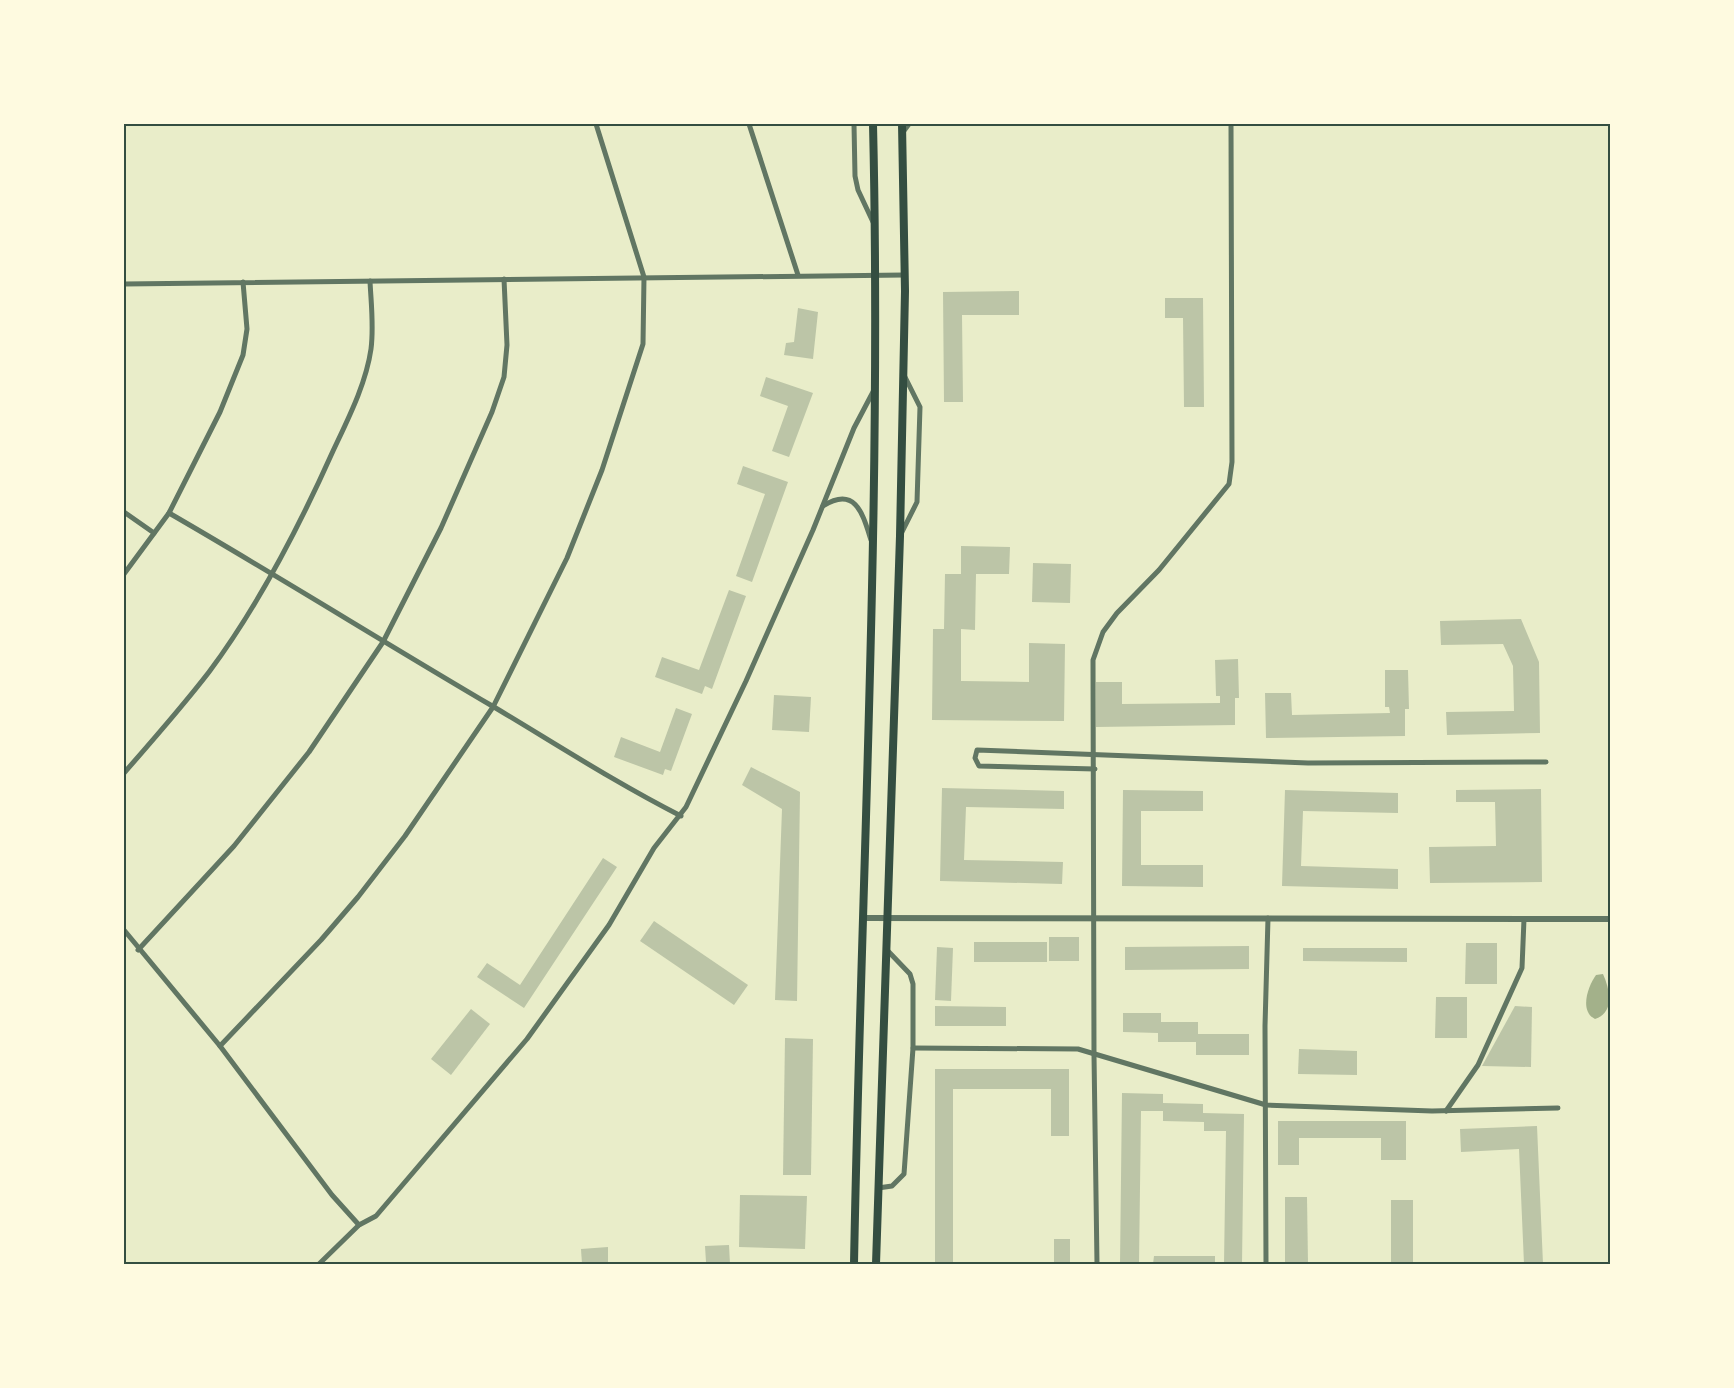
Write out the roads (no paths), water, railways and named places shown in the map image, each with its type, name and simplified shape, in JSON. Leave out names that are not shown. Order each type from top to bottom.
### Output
[{"type":"main road","points":[[854,1264],[877,274],[873,124]]},
{"type":"main road","points":[[876,1264],[900,536],[904,275],[902,124]]},
{"type":"street","points":[[220,1046],[321,940],[358,897],[405,836],[493,707],[567,558],[608,452],[643,344],[644,277],[596,124]]},
{"type":"street","points":[[749,124],[798,275]]},
{"type":"street","points":[[854,124],[856,183],[876,226]]},
{"type":"street","points":[[902,133],[909,124]]},
{"type":"street","points":[[1097,1264],[1094,1055],[1095,769],[1093,755],[1093,660],[1103,632],[1117,613],[1159,570],[1229,484],[1232,462],[1231,124]]},
{"type":"street","points":[[124,284],[904,275]]},
{"type":"street","points":[[138,950],[234,846],[304,760],[383,642],[441,528],[492,412],[504,377],[507,337],[504,279]]},
{"type":"street","points":[[124,773],[164,728],[209,671],[272,573],[315,492],[352,410],[365,375],[371,350],[373,326],[370,281]]},
{"type":"street","points":[[124,574],[169,513],[220,412],[243,355],[247,330],[243,282]]},
{"type":"street","points":[[900,536],[917,502],[920,407],[903,372]]},
{"type":"street","points":[[319,1264],[359,1225],[376,1216],[528,1039],[609,925],[654,848],[680,816],[746,681],[854,428],[875,387]]},
{"type":"street","points":[[822,506],[834,499],[849,500],[861,508],[872,544]]},
{"type":"street","points":[[124,512],[154,533]]},
{"type":"street","points":[[169,513],[272,573],[383,642],[596,769],[680,816]]},
{"type":"street","points":[[1095,769],[979,766],[975,758],[977,750],[1308,762],[1546,762]]},
{"type":"street","points":[[863,918],[1610,919]]},
{"type":"street","points":[[1266,1264],[1268,918]]},
{"type":"street","points":[[1446,1111],[1478,1065],[1522,968],[1524,919]]},
{"type":"street","points":[[124,930],[138,950],[220,1046],[332,1196],[359,1225]]},
{"type":"street","points":[[878,1188],[892,1186],[904,1174],[913,1048],[914,984],[910,974],[887,950]]},
{"type":"street","points":[[913,1048],[1078,1049],[1266,1105],[1446,1111],[1558,1108]]}]
